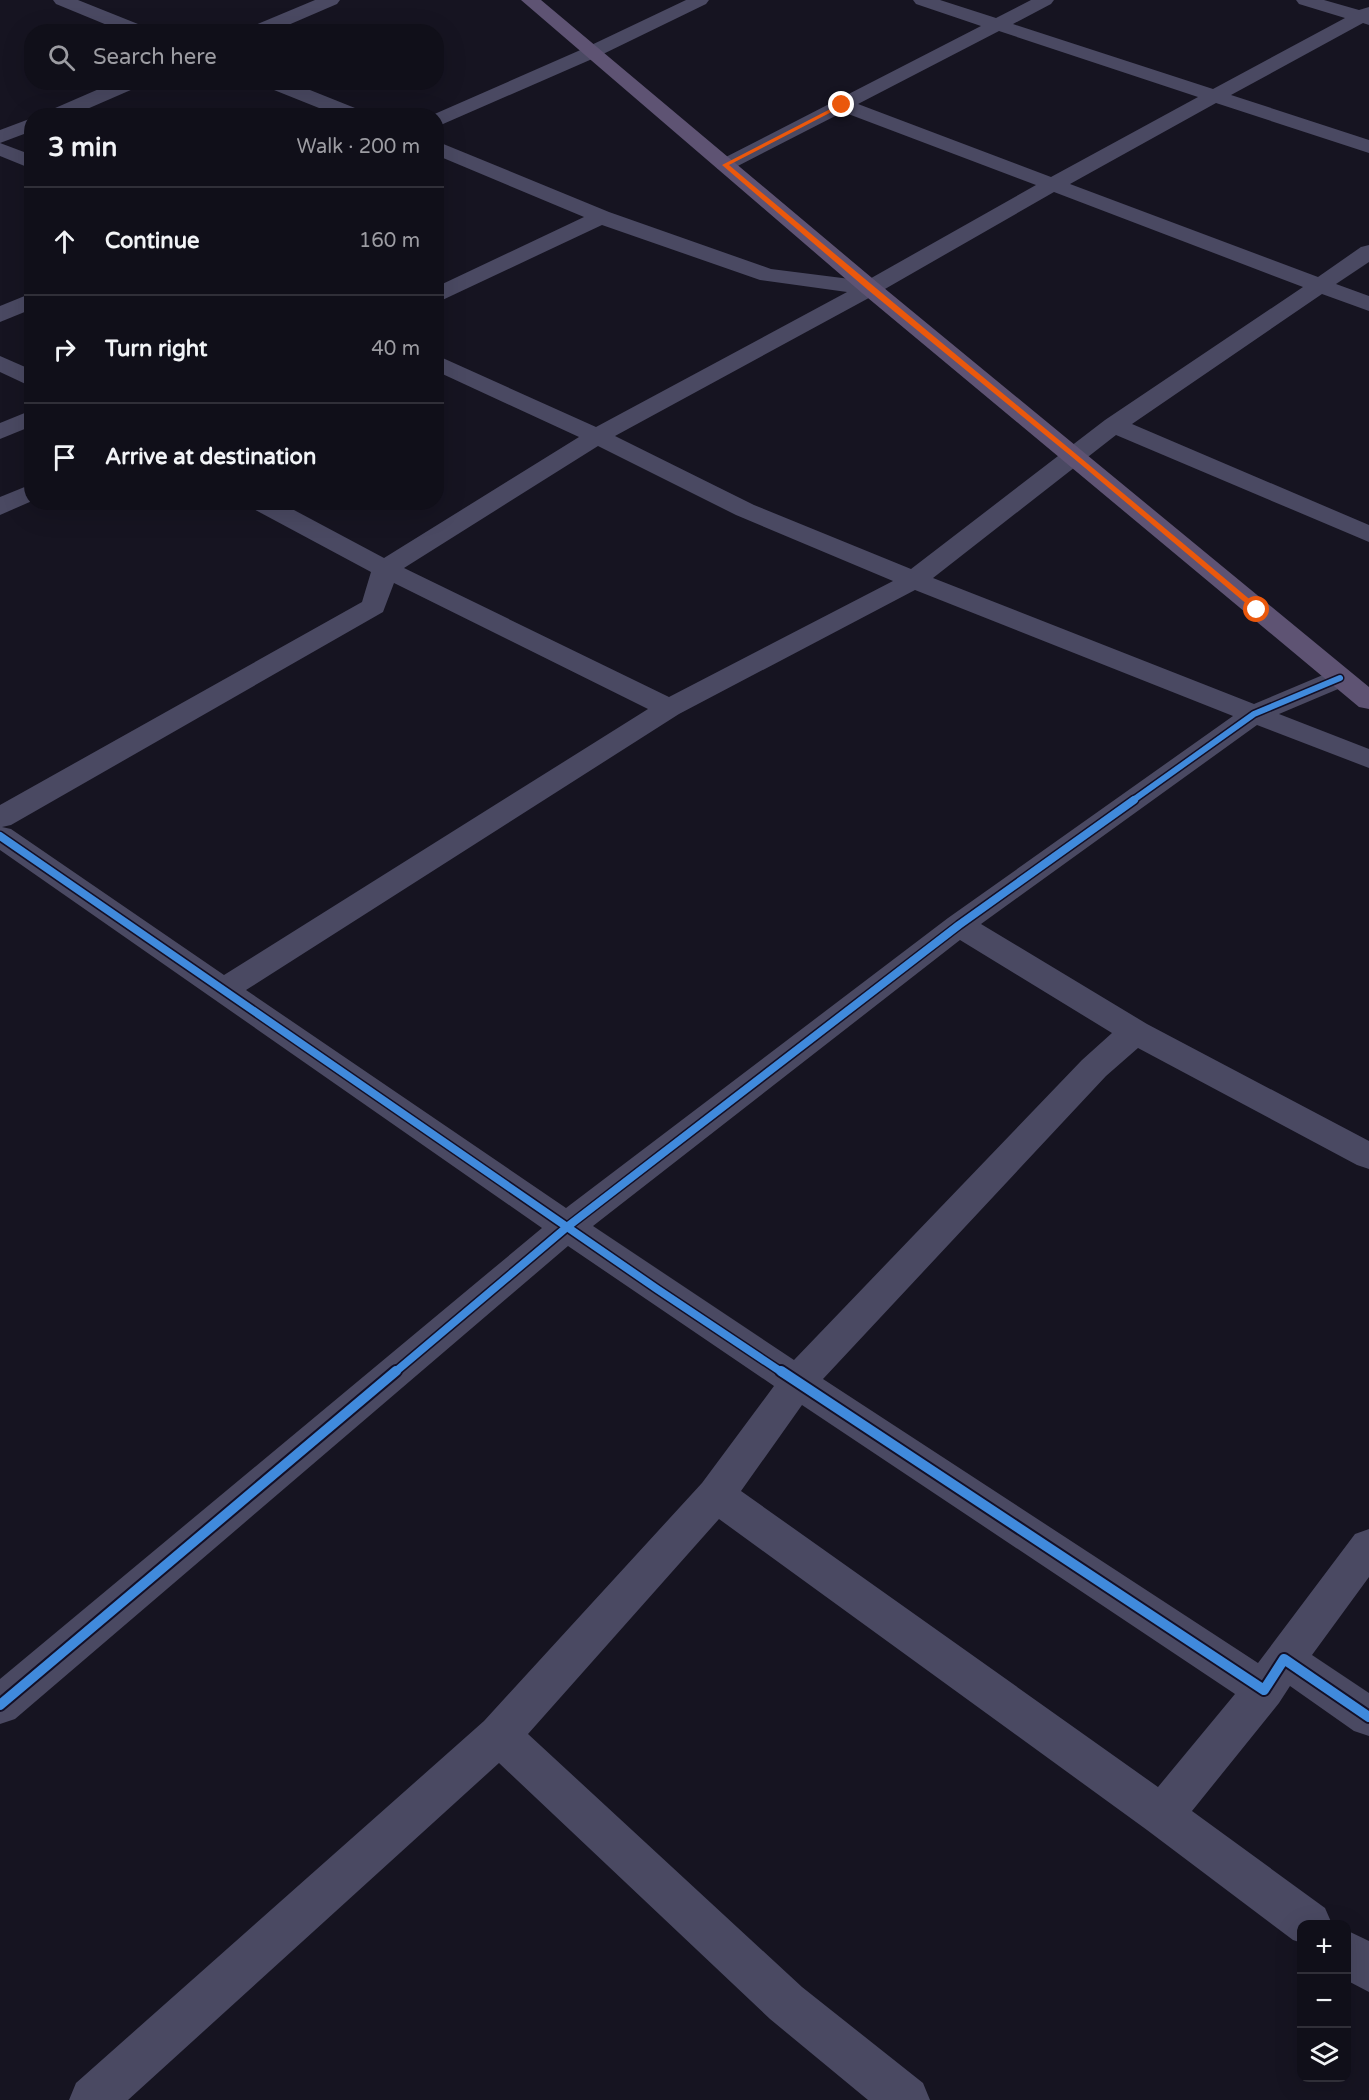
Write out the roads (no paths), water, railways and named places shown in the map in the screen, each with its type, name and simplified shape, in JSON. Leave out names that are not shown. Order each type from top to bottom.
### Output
[{"type":"main road","points":[[530,0],[870,288],[1075,455],[1369,701]]},
{"type":"street","points":[[62,0],[121,24]]},
{"type":"street","points":[[274,24],[331,0]]},
{"type":"street","points":[[444,117],[592,52],[700,0]]},
{"type":"street","points":[[922,0],[1369,147]]},
{"type":"street","points":[[725,165],[1045,0]]},
{"type":"street","points":[[1305,0],[1366,16]]},
{"type":"street","points":[[0,818],[374,606],[385,569],[597,436],[870,288],[1214,96],[1366,16]]},
{"type":"street","points":[[72,108],[113,90]]},
{"type":"street","points":[[291,90],[338,108]]},
{"type":"street","points":[[842,105],[1369,304]]},
{"type":"street","points":[[0,137],[24,127]]},
{"type":"street","points":[[0,149],[24,160]]},
{"type":"street","points":[[444,150],[601,218],[768,275],[870,288]]},
{"type":"street","points":[[444,292],[601,218]]},
{"type":"street","points":[[223,990],[669,708],[914,580],[1114,425],[1369,252]]},
{"type":"street","points":[[0,315],[24,304]]},
{"type":"street","points":[[0,363],[24,376]]},
{"type":"street","points":[[444,367],[597,436],[745,510],[914,580],[1369,759]]},
{"type":"street","points":[[0,432],[24,421]]},
{"type":"street","points":[[1114,425],[1369,534]]},
{"type":"street","points":[[0,507],[24,495]]},
{"type":"street","points":[[274,510],[385,569],[669,708]]},
{"type":"street","points":[[0,1705],[567,1227],[959,925],[1254,714],[1340,678]]},
{"type":"street","points":[[0,836],[567,1227],[798,1381],[1274,1675],[1369,1717]]},
{"type":"street","points":[[959,925],[1135,1032],[1369,1156]]},
{"type":"street","points":[[93,2100],[499,1735],[716,1495],[798,1381],[1094,1068],[1135,1032]]},
{"type":"street","points":[[716,1495],[1162,1815],[1304,1920]]},
{"type":"street","points":[[1162,1815],[1274,1675],[1369,1546]]},
{"type":"street","points":[[499,1735],[786,2003],[906,2100]]},
{"type":"street","points":[[1351,1956],[1369,1969]]}]
